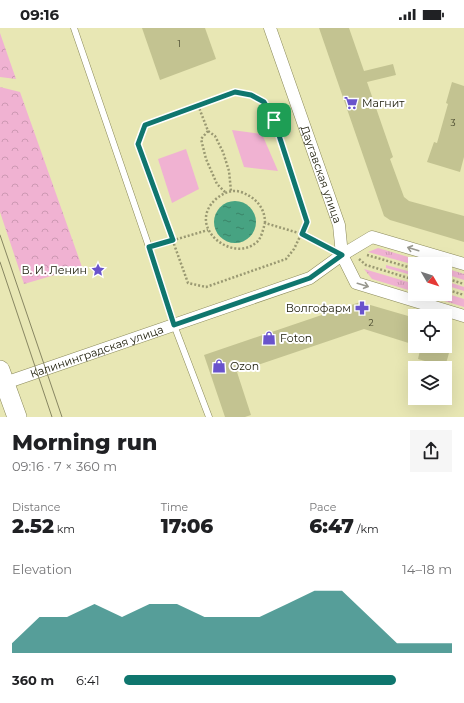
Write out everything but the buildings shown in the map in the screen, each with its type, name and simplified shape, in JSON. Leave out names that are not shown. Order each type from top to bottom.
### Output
[{"type":"main road","points":[[2,376],[16,417]]},
{"type":"street","name":"Даугавская улица","points":[[270,28],[339,225],[342,255]]},
{"type":"street","name":"Калининградская улица","points":[[2,376],[174,325],[310,278],[342,255],[372,237],[464,264]]},
{"type":"street","points":[[342,255],[356,283],[464,316]]},
{"type":"lane","points":[[74,28],[174,325],[209,417]]},
{"type":"path","points":[[235,92],[251,95],[264,102],[274,120],[307,222],[302,234],[294,250],[286,259],[206,287],[188,283],[138,144],[145,125],[235,92]]},
{"type":"path","points":[[198,105],[208,131],[215,136],[223,152],[229,171],[231,191]]},
{"type":"path","points":[[208,131],[201,139],[206,159],[217,184],[226,193]]},
{"type":"path","points":[[234,190],[246,194],[259,203],[265,215],[262,235],[256,242],[245,248],[233,248],[222,244],[212,237],[206,225],[210,204],[220,195],[231,191],[234,190]]},
{"type":"path","points":[[265,223],[302,234],[342,255]]},
{"type":"path","points":[[149,247],[208,230]]},
{"type":"path","points":[[408,267],[367,255],[357,258],[366,265],[408,278]]},
{"type":"path","points":[[452,280],[464,284]]},
{"type":"path","points":[[452,291],[464,295]]},
{"type":"green space","points":[[0,33],[16,79],[0,77]]},
{"type":"green space","points":[[0,87],[20,92],[82,267],[24,284],[0,212]]},
{"type":"green space","points":[[232,130],[262,134],[278,171],[244,167]]},
{"type":"green space","points":[[186,149],[199,189],[172,203],[158,159]]},
{"type":"green space","points":[[378,248],[408,257],[408,263],[368,252]]},
{"type":"green space","points":[[386,265],[408,271],[408,274],[386,268]]},
{"type":"green space","points":[[364,269],[408,282],[408,290],[372,279]]},
{"type":"green space","points":[[452,270],[464,274],[464,280],[452,276]]},
{"type":"green space","points":[[452,283],[464,287],[464,291],[452,287]]},
{"type":"green space","points":[[452,295],[464,299],[464,307],[445,301],[452,301]]},
{"type":"water","points":[[231,201],[239,201],[247,204],[253,210],[256,222],[253,234],[247,240],[239,243],[231,243],[223,240],[217,234],[214,226],[214,218],[217,210],[223,204]]},
{"type":"tram line","points":[[0,235],[62,417]]},
{"type":"tram line","points":[[0,262],[52,417]]},
{"type":"place","name":"Магнит","points":[[351,103]]},
{"type":"place","name":"В. И. Ленин","points":[[98,270]]},
{"type":"place","name":"Волгофарм","points":[[362,308]]},
{"type":"place","name":"Foton","points":[[269,338]]},
{"type":"place","name":"Ozon","points":[[219,366]]},
{"type":"route","points":[[235,92],[251,95],[264,102],[274,120],[307,222],[302,234],[342,255],[310,278],[174,325],[149,247],[173,240],[138,144],[145,125],[235,92]]}]
